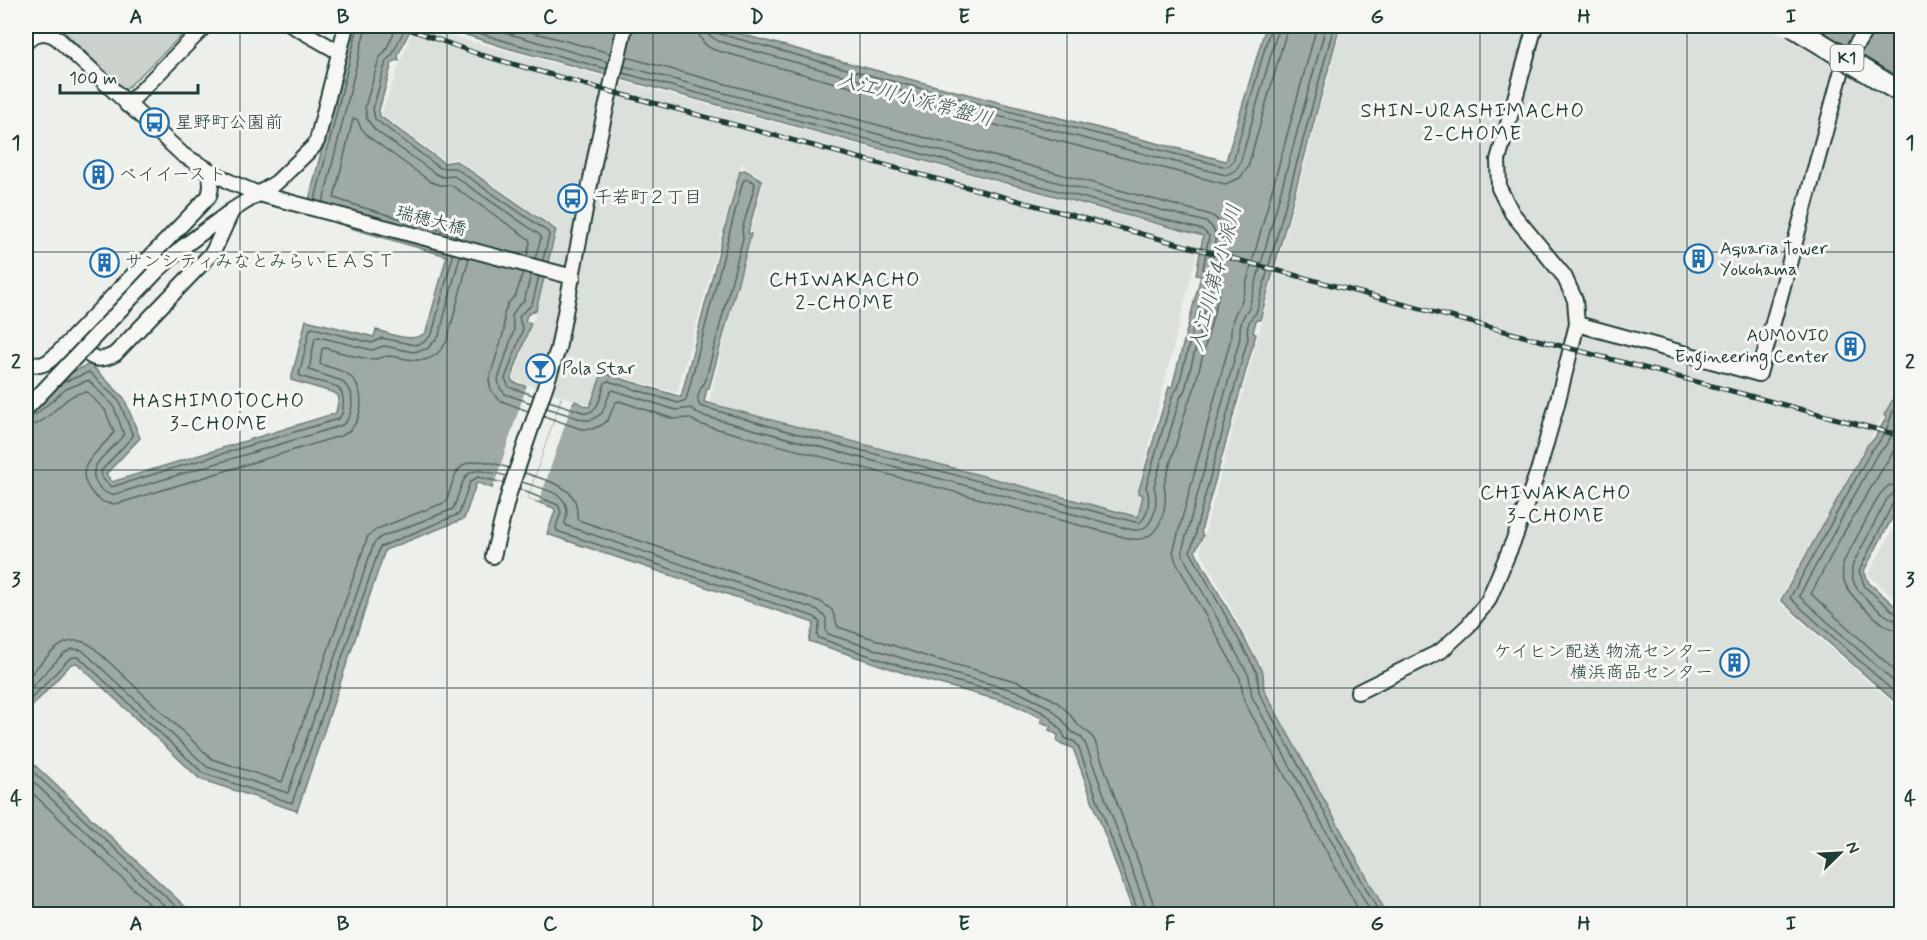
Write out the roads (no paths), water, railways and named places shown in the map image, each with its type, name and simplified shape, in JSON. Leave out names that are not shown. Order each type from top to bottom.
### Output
[{"type":"highway","name":"K1","points":[[1792,26],[1902,93]]},
{"type":"highway","name":"K1","points":[[1814,26],[1902,80]]},
{"type":"street","points":[[128,105],[205,26]]},
{"type":"street","points":[[293,26],[339,52]]},
{"type":"street","points":[[26,409],[183,247],[231,211],[285,176],[313,147],[317,141],[346,26]]},
{"type":"street","points":[[493,556],[509,493],[558,349],[598,143],[625,26]]},
{"type":"street","points":[[1358,692],[1442,651],[1468,626],[1488,601],[1515,537],[1539,468],[1557,404],[1577,324],[1575,300],[1564,276],[1512,213],[1499,188],[1498,160],[1535,26]]},
{"type":"street","points":[[1577,324],[1760,374],[1843,66],[1868,26]]},
{"type":"street","name":"瑞穂大橋","points":[[26,42],[40,33],[55,36],[183,155],[207,171],[259,194],[573,278]]},
{"type":"street","points":[[26,359],[33,364],[41,365],[49,362],[61,350],[209,196],[212,187],[207,171]]},
{"type":"street","points":[[61,350],[69,346],[79,346],[88,356],[97,359],[106,359],[115,354],[213,252],[231,211]]},
{"type":"street","points":[[79,346],[81,329]]},
{"type":"water","points":[[353,26],[412,26],[398,55],[399,61],[392,63],[379,110],[380,116],[444,163],[456,161],[556,230],[536,310],[527,315],[525,321],[531,323],[511,379],[513,382],[588,407],[602,373],[681,397],[740,171],[745,170],[762,180],[748,233],[751,234],[704,402],[1138,517],[1143,495],[1138,493],[1169,387],[1172,387],[1201,276],[1196,275],[1203,236],[507,48],[438,26],[711,26],[1226,161],[1266,26],[1340,26],[1260,320],[1256,320],[1253,333],[1256,334],[1201,531],[1203,536],[1195,551],[1263,672],[1264,690],[1387,914],[1134,914],[1073,748],[1057,742],[1058,735],[1049,730],[1051,726],[1041,722],[1042,718],[1010,703],[925,680],[809,641],[814,623],[547,534],[554,508],[493,486],[492,488],[478,483],[464,519],[385,550],[297,811],[200,779],[77,663],[71,664],[26,713],[26,406],[59,378],[90,364],[124,398],[140,438],[106,474],[112,482],[336,413],[339,397],[335,393],[291,380],[306,320],[374,337],[376,330],[409,338],[421,336],[426,332],[447,256],[354,229],[306,212]]},
{"type":"water","points":[[1784,26],[1901,26],[1901,98]]},
{"type":"water","points":[[1901,385],[1901,501],[1864,571],[1869,583],[1901,611],[1901,707],[1781,600],[1868,444],[1874,439],[1886,418],[1884,415]]},
{"type":"water","points":[[26,757],[193,914],[26,914]]},
{"type":"railway","points":[[400,26],[481,55],[609,91],[1902,436]]},
{"type":"place","name":"星野町公園前","points":[[154,123]]},
{"type":"place","name":"ベイイースト","points":[[98,175]]},
{"type":"place","name":"千若町２丁目","points":[[573,198]]},
{"type":"place","name":"Aquaria Tower Yokohama","points":[[1699,259]]},
{"type":"place","name":"サンシティみなとみらいＥＡＳＴ","points":[[104,262]]},
{"type":"place","name":"AUMOVIO Engineering Center","points":[[1850,346]]},
{"type":"place","name":"Pola Star","points":[[541,369]]},
{"type":"place","name":"ケイヒン配送 物流センター 横浜商品センター","points":[[1734,662]]},
{"type":"district","name":"SHIN-URASHIMACHO 2-CHOME","points":[[1473,122]]},
{"type":"district","name":"CHIWAKACHO 2-CHOME","points":[[845,292]]},
{"type":"district","name":"HASHIMOTOCHO 3-CHOME","points":[[219,412]]},
{"type":"district","name":"CHIWAKACHO 3-CHOME","points":[[1556,504]]},
{"type":"water label","name":"入江川小派常盤川","points":[[915,100]]},
{"type":"water label","name":"入江川第4小派川","points":[[1216,278]]}]
